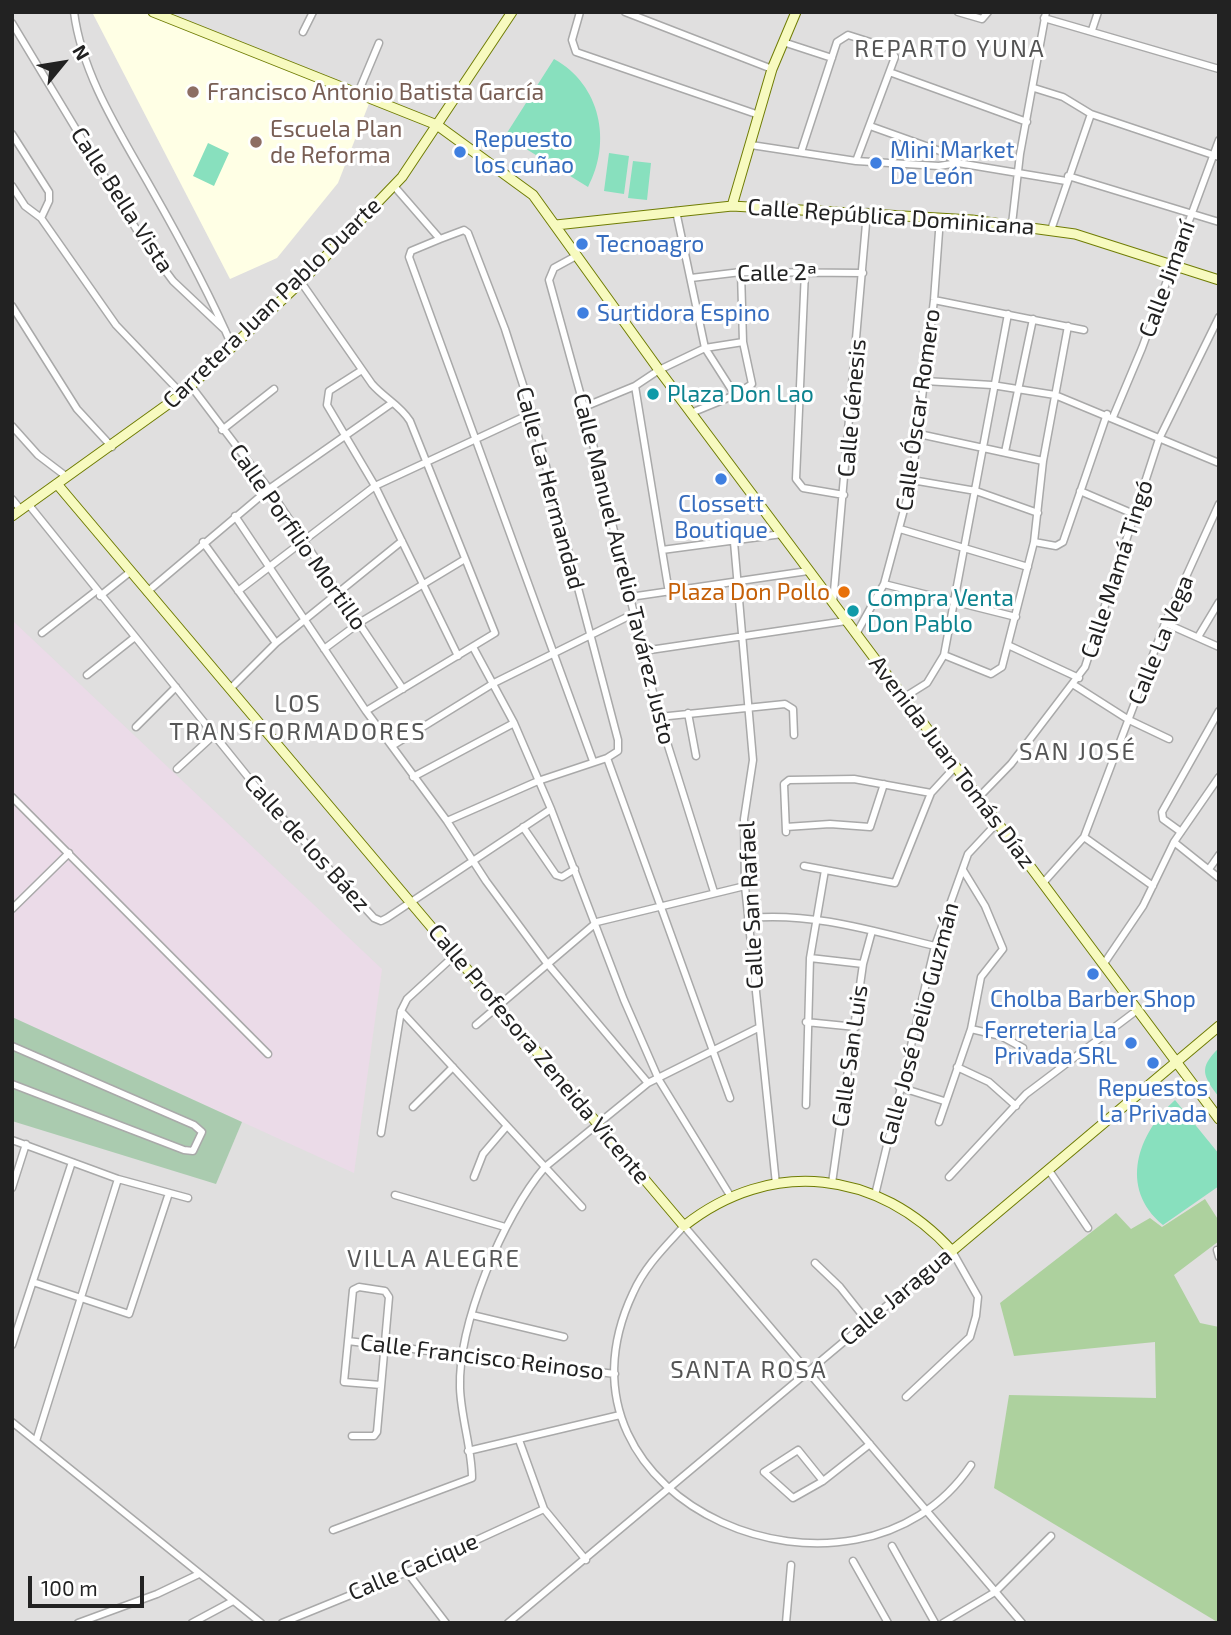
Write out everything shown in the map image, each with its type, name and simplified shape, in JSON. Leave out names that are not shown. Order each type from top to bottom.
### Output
[{"type":"street","points":[[74,12],[79,46],[84,58],[117,127],[232,346]]},
{"type":"street","name":"Avenida Juan Tomás Díaz","points":[[153,12],[437,124],[533,195],[808,571],[1219,1119]]},
{"type":"street","points":[[303,32],[313,12]]},
{"type":"street","name":"Carretera Juan Pablo Duarte","points":[[12,516],[182,394],[302,282],[394,186],[512,12]]},
{"type":"street","points":[[580,12],[572,40],[576,51],[759,115]]},
{"type":"street","points":[[625,12],[772,69]]},
{"type":"street","points":[[732,206],[772,69],[796,12]]},
{"type":"street","points":[[958,12],[978,20],[988,12]]},
{"type":"street","points":[[1092,30],[1098,12]]},
{"type":"street","points":[[1012,224],[1018,171],[1034,88],[1037,50],[1045,15],[1219,69]]},
{"type":"street","name":"Calle Bella Vista","points":[[12,23],[144,242],[173,281],[225,330]]},
{"type":"street","points":[[801,152],[837,42],[848,35],[889,48],[893,52],[892,73],[856,161]]},
{"type":"street","points":[[783,42],[832,58]]},
{"type":"street","points":[[358,93],[379,44]]},
{"type":"street","points":[[892,73],[1027,122]]},
{"type":"street","points":[[1034,88],[1063,97],[1091,114],[1216,156]]},
{"type":"street","points":[[1051,230],[1091,114]]},
{"type":"street","points":[[870,126],[940,151],[958,163]]},
{"type":"street","points":[[12,134],[49,192],[49,201],[41,218]]},
{"type":"street","name":"Calle Jimaní","points":[[1034,542],[1056,546],[1063,542],[1080,491],[1173,266],[1191,211],[1216,156],[1219,139]]},
{"type":"street","points":[[751,145],[856,161],[939,166],[958,163],[1067,179],[1191,211],[1219,222]]},
{"type":"street","points":[[12,186],[26,206],[41,218],[116,325],[182,394]]},
{"type":"street","points":[[394,186],[440,239],[411,251],[409,257],[556,653],[593,761]]},
{"type":"street","name":"Calle República Dominicana","points":[[556,225],[732,206],[940,218],[1012,224],[1101,241],[1173,266],[1193,269],[1219,280]]},
{"type":"street","points":[[676,211],[705,348],[734,396]]},
{"type":"street","name":"Calle Génesis","points":[[833,603],[867,212]]},
{"type":"street","name":"Calle Óscar Romero","points":[[856,634],[884,584],[912,480],[934,300],[940,218]]},
{"type":"street","name":"Calle La Hermandad","points":[[440,239],[466,231],[505,329],[532,414],[618,740],[618,751],[607,758]]},
{"type":"street","name":"Calle Manuel Aurelio Tavárez Justo","points":[[576,256],[554,268],[549,280],[584,407],[659,717],[714,892]]},
{"type":"street","points":[[805,271],[796,479],[803,488],[844,495]]},
{"type":"street","points":[[691,413],[734,396],[752,384],[743,342],[741,272]]},
{"type":"street","name":"Calle 2ª","points":[[691,278],[741,272],[863,273]]},
{"type":"street","points":[[302,282],[382,396],[406,415],[495,632],[366,711]]},
{"type":"street","points":[[934,300],[1084,330]]},
{"type":"street","points":[[12,306],[77,409],[111,447]]},
{"type":"street","points":[[903,698],[927,683],[944,655],[984,447],[992,384],[1008,314]]},
{"type":"street","name":"Calle Mamá Tingó","points":[[978,798],[1011,764],[1074,685],[1085,667],[1159,439],[1219,317]]},
{"type":"street","points":[[1006,452],[1033,319]]},
{"type":"street","points":[[944,655],[991,674],[1002,667],[1010,646],[1034,542],[1042,461],[1068,326]]},
{"type":"street","points":[[584,407],[635,386],[659,370],[705,348],[743,342]]},
{"type":"street","points":[[362,370],[329,391],[325,398],[375,486],[458,656]]},
{"type":"street","points":[[925,381],[992,384],[1055,395],[1219,463]]},
{"type":"street","name":"Calle Porfilio Mortillo","points":[[191,386],[269,489],[403,689]]},
{"type":"street","points":[[635,386],[669,593]]},
{"type":"street","points":[[222,430],[274,389]]},
{"type":"street","points":[[147,592],[269,489],[347,438],[392,403]]},
{"type":"street","points":[[238,591],[375,486],[532,414]]},
{"type":"street","points":[[12,426],[38,455],[67,477]]},
{"type":"street","points":[[919,434],[1042,461]]},
{"type":"street","points":[[912,480],[976,491],[1038,513]]},
{"type":"street","name":"Calle Profesora Zeneida Vicente","points":[[57,484],[1022,1623]]},
{"type":"street","points":[[1080,491],[1136,515]]},
{"type":"street","name":"Calle de los Báez","points":[[12,499],[25,508],[98,594],[285,822],[374,918],[381,921],[411,903],[472,859],[551,809]]},
{"type":"street","name":"Calle La Vega","points":[[1043,883],[1084,837],[1165,623],[1219,504]]},
{"type":"street","points":[[235,516],[366,711],[546,962],[648,1083]]},
{"type":"street","points":[[1211,517],[1219,522]]},
{"type":"street","points":[[900,530],[1028,567]]},
{"type":"street","points":[[662,550],[782,534]]},
{"type":"street","points":[[230,689],[276,643],[338,590],[402,541]]},
{"type":"street","points":[[203,542],[276,643]]},
{"type":"street","name":"Calle San Rafael","points":[[734,542],[753,760],[744,819],[745,886],[776,1184]]},
{"type":"street","points":[[324,649],[359,623],[465,559]]},
{"type":"street","points":[[630,597],[808,571]]},
{"type":"street","points":[[42,633],[130,572]]},
{"type":"street","points":[[884,584],[1016,617]]},
{"type":"street","points":[[1198,637],[1219,602]]},
{"type":"street","points":[[392,746],[494,684],[633,614]]},
{"type":"street","points":[[643,652],[743,639],[846,621]]},
{"type":"street","points":[[1165,623],[1219,647]]},
{"type":"street","points":[[87,675],[135,638]]},
{"type":"street","points":[[1010,646],[1079,678]]},
{"type":"street","points":[[473,647],[514,723],[551,809],[597,922],[624,1000],[659,1080],[731,1197]]},
{"type":"street","points":[[1074,685],[1129,720],[1169,739]]},
{"type":"street","points":[[136,727],[176,687]]},
{"type":"street","points":[[659,717],[790,705],[794,734]]},
{"type":"street","points":[[1181,832],[1163,818],[1162,812],[1219,711]]},
{"type":"street","points":[[688,713],[696,755]]},
{"type":"street","points":[[413,777],[514,723]]},
{"type":"street","points":[[177,769],[214,734]]},
{"type":"street","points":[[447,821],[538,780],[607,758],[730,1098]]},
{"type":"street","points":[[804,866],[895,883],[931,793],[955,768]]},
{"type":"street","points":[[1103,966],[1153,886],[1174,842],[1219,777]]},
{"type":"street","points":[[884,784],[870,827],[830,824],[786,830],[784,784],[789,780],[854,779],[884,784],[931,793]]},
{"type":"street","points":[[12,797],[268,1054]]},
{"type":"street","name":"Calle José Delio Guzmán","points":[[875,1195],[935,946],[968,855],[996,824]]},
{"type":"street","points":[[523,827],[556,875],[562,877],[575,869]]},
{"type":"street","points":[[1084,837],[1153,886]]},
{"type":"street","points":[[1174,842],[1219,878]]},
{"type":"street","points":[[12,909],[69,853]]},
{"type":"street","points":[[1209,869],[1219,855]]},
{"type":"street","points":[[806,1105],[806,1022],[810,958],[825,870]]},
{"type":"street","points":[[939,1122],[944,1101],[971,1029],[981,977],[1003,950],[985,906],[963,870]]},
{"type":"street","points":[[476,1025],[546,962],[597,922],[745,886]]},
{"type":"street","points":[[748,918],[792,915],[818,918],[935,946]]},
{"type":"street","name":"Calle San Luis","points":[[832,1183],[863,964],[872,930]]},
{"type":"street","points":[[381,1133],[401,1011],[407,999],[455,955]]},
{"type":"street","points":[[810,958],[863,964]]},
{"type":"street","points":[[401,1011],[582,1207]]},
{"type":"street","points":[[949,1177],[1016,1105],[1063,1065],[1136,1011]]},
{"type":"street","points":[[806,1022],[856,1027]]},
{"type":"street","name":"Calle Jaragua","points":[[509,1623],[1219,1026]]},
{"type":"street","points":[[333,1530],[471,1479],[460,1387],[461,1355],[472,1315],[505,1227],[545,1167],[648,1083],[659,1080],[758,1028]]},
{"type":"street","points":[[971,1029],[1000,1036],[1023,1048]]},
{"type":"street","points":[[12,1046],[194,1125],[202,1132],[193,1151],[184,1150],[12,1084]]},
{"type":"street","points":[[413,1107],[453,1067]]},
{"type":"street","points":[[957,1067],[989,1082],[1016,1105]]},
{"type":"street","points":[[899,1087],[944,1101]]},
{"type":"street","points":[[474,1177],[483,1154],[506,1127]]},
{"type":"street","points":[[12,1140],[118,1179],[188,1198]]},
{"type":"street","points":[[12,1188],[26,1144]]},
{"type":"street","points":[[12,1345],[72,1161]]},
{"type":"street","points":[[1047,1169],[1088,1228]]},
{"type":"street","points":[[36,1441],[118,1179]]},
{"type":"street","points":[[671,1504],[637,1458],[621,1415],[615,1374],[618,1338],[633,1292],[652,1261],[684,1226],[731,1197],[776,1184],[832,1183],[875,1195],[916,1217],[951,1251],[978,1297],[970,1337],[906,1397]]},
{"type":"street","points":[[33,1282],[127,1314],[131,1313],[169,1193]]},
{"type":"street","points":[[396,1195],[505,1227]]},
{"type":"street","points":[[815,1263],[840,1287],[867,1321]]},
{"type":"street","points":[[352,1436],[376,1434],[381,1385],[385,1345],[388,1293],[355,1287],[344,1382],[381,1385]]},
{"type":"street","points":[[472,1315],[564,1337]]},
{"type":"street","name":"Calle Francisco Reinoso","points":[[348,1340],[615,1374]]},
{"type":"street","points":[[468,1451],[621,1415]]},
{"type":"street","points":[[12,1422],[261,1623]]},
{"type":"street","points":[[519,1440],[544,1509],[586,1560]]},
{"type":"street","points":[[823,1481],[798,1450],[764,1472],[793,1498],[823,1481],[870,1444]]},
{"type":"street","points":[[950,1498],[971,1465]]},
{"type":"street","name":"Calle Cacique","points":[[282,1623],[407,1572],[544,1509]]},
{"type":"street","points":[[943,1623],[995,1592],[1051,1536]]},
{"type":"street","points":[[882,1551],[900,1541]]},
{"type":"street","points":[[892,1546],[935,1623]]},
{"type":"street","points":[[853,1561],[888,1623]]},
{"type":"street","points":[[777,1564],[795,1566],[786,1623]]},
{"type":"street","points":[[407,1572],[446,1623]]},
{"type":"street","points":[[78,1623],[157,1594],[199,1574]]},
{"type":"street","points":[[192,1623],[233,1601]]},
{"type":"shaded area","points":[[12,12],[1219,12],[1219,1623],[12,1623]]},
{"type":"shaded area","name":"Escuela Plan de Reforma","points":[[92,12],[143,12],[370,101],[338,183],[277,258],[230,279]]},
{"type":"shaded area","points":[[12,620],[382,969],[354,1173],[12,1017]]},
{"type":"shaded area","points":[[12,1017],[242,1122],[216,1184],[12,1121]]},
{"type":"green space","points":[[554,59],[570,70],[583,84],[598,116],[599,152],[588,187],[505,136]]},
{"type":"green space","points":[[208,143],[229,153],[214,186],[193,176]]},
{"type":"green space","points":[[609,153],[629,156],[624,194],[604,191]]},
{"type":"green space","points":[[633,161],[651,163],[647,200],[628,198]]},
{"type":"green space","points":[[1219,1048],[1219,1097],[1205,1072],[1208,1061]]},
{"type":"green space","points":[[1175,1100],[1219,1154],[1219,1186],[1163,1225],[1149,1210],[1141,1194],[1137,1178],[1138,1161],[1151,1128]]},
{"type":"green space","points":[[1205,1199],[1219,1221],[1219,1241],[1174,1275],[1200,1323],[1219,1327],[1219,1623],[994,1488],[1009,1395],[1156,1398],[1155,1342],[1014,1356],[1000,1303],[1116,1213],[1131,1229],[1150,1218],[1162,1227]]},
{"type":"place","name":"Francisco Antonio Batista García","points":[[193,92]]},
{"type":"place","name":"Escuela Plan de Reforma","points":[[256,142]]},
{"type":"place","name":"Repuesto los cuñao","points":[[460,152]]},
{"type":"place","name":"Mini Market De León","points":[[876,163]]},
{"type":"place","name":"Tecnoagro","points":[[582,244]]},
{"type":"place","name":"Surtidora Espino","points":[[583,313]]},
{"type":"place","name":"Plaza Don Lao","points":[[653,394]]},
{"type":"place","name":"Clossett Boutique","points":[[721,479]]},
{"type":"place","name":"Plaza Don Pollo","points":[[844,592]]},
{"type":"place","name":"Compra Venta Don Pablo","points":[[853,611]]},
{"type":"place","name":"Cholba Barber Shop","points":[[1093,974]]},
{"type":"place","name":"Ferreteria La Privada SRL","points":[[1131,1043]]},
{"type":"place","name":"Repuestos La Privada","points":[[1153,1063]]},
{"type":"district","name":"REPARTO YUNA","points":[[950,49]]},
{"type":"district","name":"LOS TRANSFORMADORES","points":[[298,718]]},
{"type":"district","name":"SAN JOSÉ","points":[[1078,752]]},
{"type":"district","name":"VILLA ALEGRE","points":[[434,1259]]},
{"type":"district","name":"SANTA ROSA","points":[[749,1370]]}]
